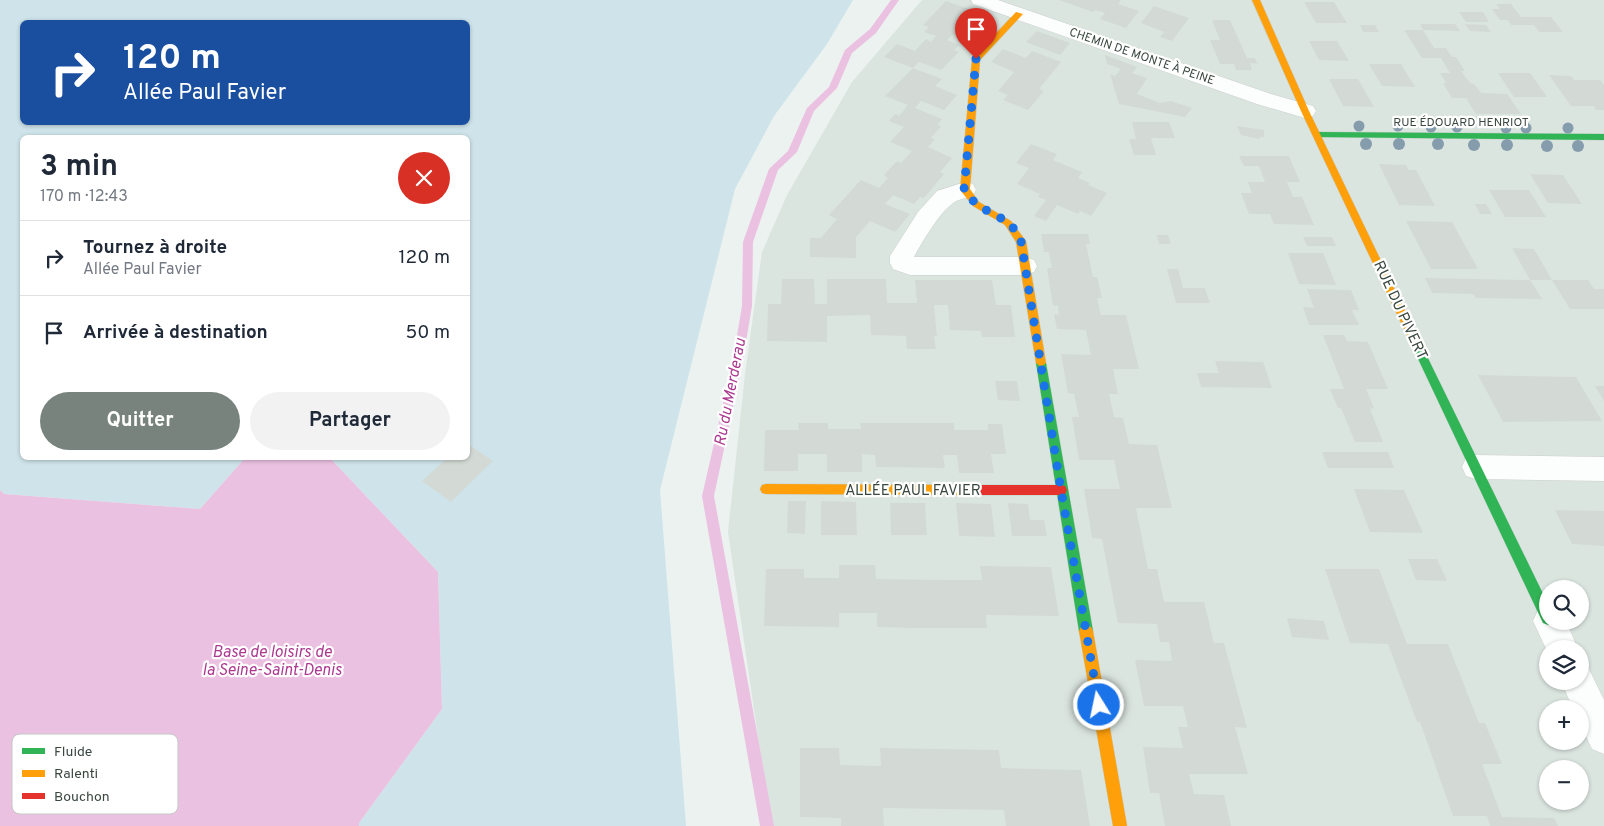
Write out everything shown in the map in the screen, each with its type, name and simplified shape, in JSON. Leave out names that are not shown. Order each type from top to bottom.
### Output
[{"type":"street","name":"CHEMIN DE MONTE À PEINE","points":[[980,0],[1264,99],[1306,110]]},
{"type":"street","name":"RUE DU PIVERT","points":[[1256,0],[1306,110],[1539,601]]},
{"type":"street","points":[[1020,14],[976,59],[964,190],[976,204],[1009,222],[1016,229],[1021,241],[1061,490],[1120,826]]},
{"type":"street","name":"RUE ÉDOUARD HENRIOT","points":[[1318,135],[1604,138]]},
{"type":"street","points":[[964,190],[946,197],[926,218],[902,256],[902,263],[910,266],[1025,266]]},
{"type":"street","points":[[1476,467],[1604,469]]},
{"type":"street","name":"ALLÉE PAUL FAVIER","points":[[766,490],[1061,490]]},
{"type":"street","points":[[1581,690],[1604,738]]},
{"type":"shaded area","points":[[0,0],[853,0],[827,44],[774,116],[735,189],[660,490],[686,826],[359,826],[359,823],[442,709],[438,572],[332,460],[470,460],[470,135],[20,135],[20,460],[243,460],[200,509],[4,494],[0,490]]},
{"type":"shaded area","points":[[922,0],[1604,0],[1604,826],[771,826],[728,532],[745,374],[762,252],[787,195],[852,82]]},
{"type":"water","name":"Base de loisirs de la Seine-Saint-Denis","points":[[243,460],[332,460],[438,572],[442,709],[359,823],[359,826],[0,826],[0,490],[4,494],[200,509]]},
{"type":"building","points":[[1059,0],[1121,0],[1118,4],[1139,11],[1126,28],[1100,19],[1105,13],[1095,10],[1093,12]]},
{"type":"building","points":[[946,1],[974,11],[969,17],[990,24],[984,31],[966,25],[956,37],[952,35],[947,40],[959,45],[954,50],[959,52],[941,70],[919,62],[913,68],[884,57],[897,44],[915,51],[926,39],[931,42],[936,36],[924,32],[929,27],[923,25]]},
{"type":"building","points":[[1304,2],[1334,2],[1347,23],[1316,23]]},
{"type":"building","points":[[1496,4],[1511,4],[1521,17],[1551,17],[1563,32],[1539,32],[1534,25],[1511,25],[1508,20],[1500,20],[1492,9],[1500,9]]},
{"type":"building","points":[[1154,6],[1189,18],[1172,41],[1160,37],[1164,32],[1141,23]]},
{"type":"building","points":[[1459,12],[1483,12],[1489,22],[1466,22]]},
{"type":"building","points":[[1212,20],[1230,20],[1247,58],[1255,58],[1257,64],[1250,63],[1252,70],[1236,70],[1234,64],[1220,64],[1210,40],[1220,40]]},
{"type":"building","points":[[1420,24],[1455,24],[1460,31],[1423,30]]},
{"type":"building","points":[[1465,24],[1486,25],[1491,32],[1470,31]]},
{"type":"building","points":[[1360,25],[1375,25],[1379,32],[1363,32]]},
{"type":"building","points":[[1404,30],[1423,30],[1434,48],[1446,48],[1452,57],[1456,57],[1465,71],[1461,71],[1481,93],[1507,94],[1521,114],[1476,114],[1466,98],[1452,98],[1443,83],[1446,83],[1440,73],[1450,73],[1441,58],[1422,58]]},
{"type":"building","points":[[1037,31],[1070,43],[1060,55],[1026,42]]},
{"type":"building","points":[[1309,41],[1337,41],[1349,61],[1319,60]]},
{"type":"building","points":[[1003,49],[1026,58],[1032,51],[1061,62],[1039,89],[1044,91],[1028,110],[1003,100],[1008,95],[998,91],[1014,72],[991,62]]},
{"type":"building","points":[[1105,55],[1137,67],[1132,73],[1147,78],[1137,94],[1160,103],[1171,101],[1192,108],[1185,117],[1119,104],[1110,74],[1115,76],[1121,69],[1107,64]]},
{"type":"building","points":[[1369,64],[1401,64],[1415,87],[1382,86]]},
{"type":"building","points":[[913,68],[942,79],[935,86],[957,95],[944,110],[921,101],[915,108],[942,119],[937,125],[941,126],[931,138],[935,139],[928,147],[952,158],[940,172],[944,174],[924,198],[920,197],[914,204],[893,195],[885,204],[910,214],[895,232],[870,221],[856,237],[856,258],[810,257],[810,238],[821,238],[837,219],[829,215],[861,180],[879,188],[888,178],[884,175],[897,161],[901,163],[912,151],[890,142],[904,127],[889,121],[895,114],[899,116],[908,105],[885,96]]},
{"type":"building","points":[[1498,73],[1530,73],[1547,97],[1514,97]]},
{"type":"building","points":[[1549,75],[1571,76],[1574,80],[1600,80],[1604,85],[1604,110],[1596,110],[1594,106],[1571,106]]},
{"type":"building","points":[[1329,79],[1358,79],[1374,107],[1343,106]]},
{"type":"building","points":[[1132,122],[1169,122],[1175,138],[1151,138],[1156,155],[1134,155],[1129,139],[1136,139]]},
{"type":"building","points":[[1237,126],[1264,130],[1264,137],[1259,139],[1241,135]]},
{"type":"building","points":[[1031,144],[1057,154],[1053,160],[1082,172],[1078,178],[1090,183],[1088,185],[1107,193],[1091,216],[1080,211],[1078,214],[1057,205],[1046,221],[1034,216],[1046,200],[1038,197],[1040,194],[1017,184],[1029,168],[1016,163]]},
{"type":"building","points":[[1239,156],[1289,156],[1300,182],[1287,182],[1293,197],[1302,197],[1314,225],[1274,224],[1270,214],[1249,214],[1241,193],[1252,193],[1248,182],[1265,182],[1259,166],[1244,166]]},
{"type":"building","points":[[1379,164],[1406,165],[1409,170],[1416,170],[1435,206],[1399,205]]},
{"type":"building","points":[[1530,174],[1563,175],[1582,204],[1548,203]]},
{"type":"building","points":[[1489,190],[1529,190],[1546,217],[1505,217]]},
{"type":"building","points":[[1475,204],[1486,204],[1492,214],[1480,214]]},
{"type":"building","points":[[1406,221],[1452,222],[1478,269],[1431,269]]},
{"type":"building","points":[[1041,234],[1088,234],[1090,244],[1086,244],[1093,277],[1097,277],[1102,298],[1097,298],[1101,315],[1126,315],[1139,369],[1113,369],[1118,394],[1109,394],[1114,417],[1123,418],[1129,444],[1157,445],[1172,508],[1136,508],[1148,569],[1157,569],[1164,602],[1204,602],[1214,643],[1224,643],[1247,728],[1235,727],[1248,774],[1189,774],[1194,794],[1224,795],[1231,826],[1165,826],[1159,793],[1150,793],[1143,747],[1183,748],[1178,727],[1188,727],[1183,706],[1144,706],[1135,660],[1172,661],[1169,642],[1160,642],[1157,624],[1118,623],[1102,539],[1092,538],[1084,489],[1120,489],[1114,460],[1079,460],[1072,417],[1079,417],[1074,394],[1068,393],[1061,354],[1091,355],[1086,330],[1057,329],[1054,314],[1059,315],[1058,305],[1053,306],[1047,268],[1052,268],[1049,252],[1044,252]]},
{"type":"building","points":[[1157,235],[1168,235],[1171,244],[1159,244]]},
{"type":"building","points":[[1303,237],[1332,237],[1336,246],[1307,246]]},
{"type":"building","points":[[1512,248],[1534,249],[1552,280],[1530,280]]},
{"type":"building","points":[[1288,253],[1323,253],[1336,285],[1299,284]]},
{"type":"building","points":[[1167,269],[1178,269],[1183,288],[1205,288],[1210,303],[1176,303]]},
{"type":"building","points":[[1425,278],[1530,280],[1542,299],[1476,298],[1473,294],[1432,293]]},
{"type":"building","points":[[782,279],[814,279],[815,304],[827,304],[827,279],[886,279],[887,303],[917,303],[915,280],[992,280],[996,305],[1011,305],[1015,337],[982,337],[981,331],[950,330],[948,305],[934,305],[937,336],[934,336],[936,349],[907,349],[906,336],[871,335],[870,315],[827,316],[827,342],[767,341],[768,304],[781,304]]},
{"type":"building","points":[[1552,280],[1588,280],[1594,289],[1604,289],[1604,309],[1570,309]]},
{"type":"building","points":[[1307,289],[1351,290],[1359,310],[1352,310],[1359,325],[1309,325],[1303,307],[1314,308]]},
{"type":"building","points":[[1323,335],[1344,335],[1347,341],[1368,342],[1388,389],[1366,389],[1374,408],[1370,409],[1383,442],[1355,442],[1341,408],[1338,408],[1330,389],[1344,389]]},
{"type":"building","points":[[1215,361],[1263,362],[1272,388],[1201,387],[1197,373],[1219,373]]},
{"type":"building","points":[[1478,375],[1576,377],[1602,421],[1503,422]]},
{"type":"building","points":[[995,381],[1017,381],[1020,401],[998,400]]},
{"type":"building","points":[[1595,386],[1604,386],[1604,401]]},
{"type":"building","points":[[798,423],[828,423],[828,429],[861,429],[860,423],[954,423],[954,430],[988,430],[988,424],[1002,424],[1006,454],[991,454],[994,473],[959,473],[957,455],[943,455],[945,468],[876,467],[875,455],[862,454],[862,472],[827,472],[827,454],[798,454],[798,471],[764,471],[765,430],[799,430]]},
{"type":"building","points":[[470,445],[493,461],[451,502],[422,481],[445,460],[470,460]]},
{"type":"building","points":[[1322,452],[1388,452],[1394,468],[1328,468]]},
{"type":"building","points":[[1354,489],[1404,490],[1423,533],[1370,532]]},
{"type":"building","points":[[788,501],[806,501],[805,534],[787,533]]},
{"type":"building","points":[[821,501],[856,502],[857,535],[821,535]]},
{"type":"building","points":[[890,503],[925,503],[927,535],[891,535]]},
{"type":"building","points":[[956,503],[991,504],[995,537],[959,536]]},
{"type":"building","points":[[1008,503],[1028,504],[1030,520],[1044,520],[1047,536],[1012,536]]},
{"type":"building","points":[[1555,510],[1604,511],[1604,546],[1572,544]]},
{"type":"building","points":[[1408,559],[1437,559],[1447,581],[1416,580]]},
{"type":"building","points":[[839,565],[875,565],[876,579],[946,580],[982,580],[980,566],[1051,567],[1059,616],[986,615],[987,628],[913,628],[877,627],[877,613],[839,613],[839,627],[764,626],[766,569],[804,569],[804,578],[839,578]]},
{"type":"building","points":[[1325,569],[1379,569],[1407,644],[1448,644],[1479,723],[1485,723],[1502,764],[1482,764],[1502,817],[1554,818],[1558,826],[1490,826],[1487,816],[1453,816],[1420,722],[1417,722],[1388,644],[1350,643]]},
{"type":"building","points":[[1287,618],[1324,621],[1329,640],[1292,637]]},
{"type":"building","points":[[800,748],[839,748],[840,765],[881,766],[880,748],[999,750],[1001,768],[1081,770],[1090,826],[1006,826],[1004,810],[883,808],[884,826],[841,826],[841,818],[800,817]]},
{"type":"waterway","name":"Ru du Merderau","points":[[767,826],[708,496],[737,365],[747,306],[748,242],[774,169],[792,152],[810,110],[833,88],[848,52],[873,31],[895,0]]},
{"type":"traffic: fast","points":[[1318,135],[1604,137]]},
{"type":"traffic: fast","points":[[1417,346],[1539,600]]},
{"type":"traffic: fast","points":[[1041,363],[1086,631]]},
{"type":"traffic: slow","points":[[1256,0],[1305,111],[1417,346]]},
{"type":"traffic: slow","points":[[1019,14],[976,59],[965,190],[976,204],[1008,223],[1021,241],[1041,363]]},
{"type":"traffic: slow","points":[[766,489],[974,490]]},
{"type":"traffic: slow","points":[[1086,631],[1120,826]]},
{"type":"traffic: jam","points":[[974,490],[1061,490]]},
{"type":"route","points":[[976,59],[964,190],[976,204],[1009,222],[1016,229],[1021,241],[1061,490],[1099,705]]}]
